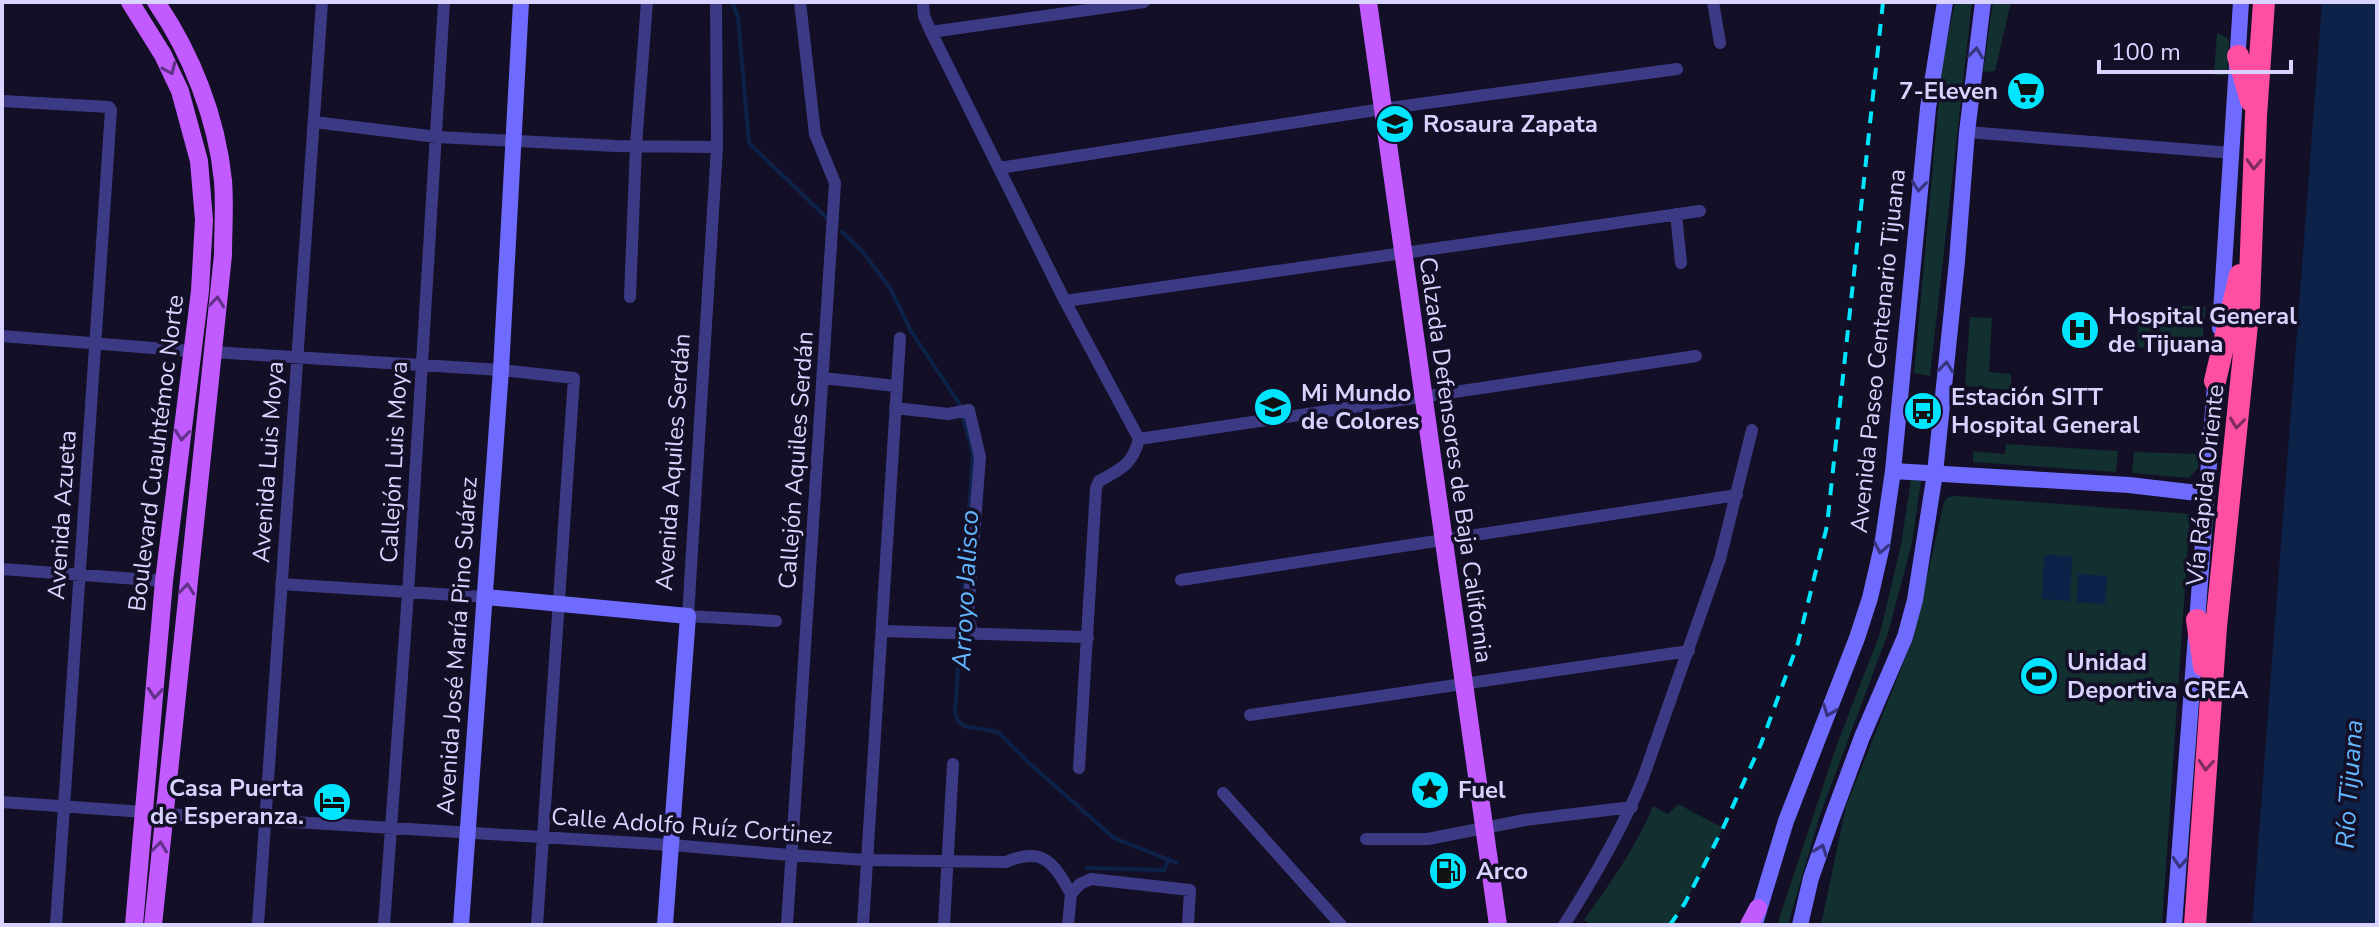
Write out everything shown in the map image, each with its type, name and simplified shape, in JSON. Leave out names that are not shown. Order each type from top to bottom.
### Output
[{"type":"highway","name":"Vía Rápida Oriente","points":[[2195,925],[2222,559],[2249,305],[2264,2]]},
{"type":"highway","points":[[2238,56],[2256,116]]},
{"type":"highway","points":[[2215,381],[2252,227]]},
{"type":"highway","points":[[2197,620],[2206,684],[2208,727]]},
{"type":"main road","name":"Boulevard Cuauhtémoc Norte","points":[[130,2],[163,55],[180,91],[199,161],[204,210],[203,251],[164,581],[134,925]]},
{"type":"main road","name":"Boulevard Cuauhtémoc Norte","points":[[153,925],[223,255],[223,181],[217,146],[191,66],[170,22],[156,2]]},
{"type":"main road","name":"Avenida José María Pino Suárez","points":[[461,925],[501,370],[521,2]]},
{"type":"main road","name":"Calzada Defensores de Baja California","points":[[1368,2],[1498,925]]},
{"type":"main road","name":"Avenida Paseo Centenario Tijuana","points":[[1754,919],[1786,821],[1870,598],[1882,546],[1893,471],[1921,168],[1945,2]]},
{"type":"main road","points":[[1800,925],[1811,878],[1832,818],[1862,737],[1905,637],[1922,564],[1935,473],[1967,132],[1983,2]]},
{"type":"main road","points":[[2174,925],[2241,2]]},
{"type":"main road","points":[[1893,471],[2129,485],[2206,494]]},
{"type":"main road","points":[[486,597],[688,616]]},
{"type":"main road","name":"Avenida Aquiles Serdán","points":[[665,925],[688,616]]},
{"type":"street","name":"Avenida Luis Moya","points":[[258,925],[322,2]]},
{"type":"street","name":"Callejón Luis Moya","points":[[384,925],[408,593],[444,2]]},
{"type":"street","points":[[630,297],[636,145],[647,2]]},
{"type":"street","name":"Avenida Aquiles Serdán","points":[[688,616],[717,147],[716,2]]},
{"type":"street","name":"Callejón Aquiles Serdán","points":[[787,925],[835,183],[815,134],[800,2]]},
{"type":"street","points":[[923,2],[924,16],[931,32],[1065,301],[1139,439],[1135,454],[1124,469],[1099,481],[1096,488],[1079,768]]},
{"type":"street","points":[[931,32],[1144,2]]},
{"type":"street","points":[[1713,2],[1720,43]]},
{"type":"street","points":[[999,168],[1382,109],[1677,69]]},
{"type":"street","name":"Avenida Azueta","points":[[2,101],[110,108],[56,925]]},
{"type":"street","points":[[314,122],[437,137],[513,142],[717,147]]},
{"type":"street","points":[[1967,132],[2232,153]]},
{"type":"street","points":[[1065,301],[1700,211]]},
{"type":"street","points":[[1676,214],[1681,263]]},
{"type":"street","points":[[2,336],[191,351]]},
{"type":"street","points":[[863,925],[900,338]]},
{"type":"street","points":[[212,352],[501,370],[574,378],[537,925]]},
{"type":"street","points":[[1139,439],[1696,356]]},
{"type":"street","points":[[823,378],[896,386]]},
{"type":"street","points":[[895,408],[953,413],[969,410],[980,457],[968,614],[971,633]]},
{"type":"street","points":[[1564,925],[1591,884],[1632,807],[1720,559],[1752,430]]},
{"type":"street","points":[[1181,580],[1737,495]]},
{"type":"street","points":[[2,569],[164,581]]},
{"type":"street","points":[[281,584],[486,597]]},
{"type":"street","points":[[688,616],[776,621]]},
{"type":"street","points":[[883,631],[1088,637]]},
{"type":"street","points":[[1250,715],[1689,651]]},
{"type":"street","points":[[944,925],[953,764]]},
{"type":"street","points":[[1223,793],[1341,925]]},
{"type":"street","points":[[2,802],[144,812]]},
{"type":"street","points":[[1366,839],[1428,839],[1525,820],[1632,807]]},
{"type":"street","name":"Calle Adolfo Ruíz Cortinez","points":[[164,814],[866,860],[1006,862],[1021,855],[1040,856],[1056,868],[1071,894]]},
{"type":"street","points":[[1068,925],[1071,894],[1080,884],[1091,879],[1190,890],[1188,925]]},
{"type":"green space","points":[[1955,2],[1972,2],[1930,376],[1914,373],[1942,66]]},
{"type":"green space","points":[[1993,2],[2011,2],[1995,71],[1983,72]]},
{"type":"green space","points":[[2217,33],[2229,42],[2227,75],[2214,75]]},
{"type":"green space","points":[[2182,306],[2206,307],[2201,353],[2137,347],[2139,318],[2181,321]]},
{"type":"green space","points":[[1970,317],[1992,318],[1989,372],[2011,374],[2011,390],[1965,386]]},
{"type":"green space","points":[[2006,444],[2118,451],[2116,472],[1973,462],[1973,451],[2005,454]]},
{"type":"green space","points":[[2134,452],[2198,454],[2198,468],[2189,478],[2132,473]]},
{"type":"green space","points":[[1911,480],[1921,481],[1912,543],[1888,633],[1820,815],[1788,925],[1777,925],[1836,747],[1880,633],[1901,545]]},
{"type":"green space","name":"Unidad Deportiva CREA","points":[[1948,497],[2190,514],[2162,925],[1821,925],[1846,806],[1913,639],[1944,502]]},
{"type":"green space","points":[[1678,804],[1723,828],[1685,903],[1670,925],[1592,925],[1584,920],[1631,851],[1653,806],[1668,814]]},
{"type":"water","name":"Río Tijuana","points":[[2322,2],[2377,2],[2377,925],[2252,925]]},
{"type":"water","points":[[2044,555],[2072,556],[2070,601],[2042,599]]},
{"type":"water","points":[[2078,574],[2107,576],[2105,604],[2077,602]]},
{"type":"waterway","name":"Arroyo Jalisco","points":[[732,2],[738,17],[749,143],[829,220]]},
{"type":"waterway","name":"Arroyo Jalisco","points":[[842,232],[862,251],[890,288],[911,331],[959,403],[973,454],[955,712],[958,721],[964,726],[998,732],[1114,838],[1177,863]]},
{"type":"waterway","points":[[1087,868],[1164,870],[1169,859]]},
{"type":"railway","points":[[1670,925],[1685,903],[1723,828],[1761,744],[1798,643],[1827,526],[1883,2]]},
{"type":"place","name":"7-Eleven","points":[[2026,91]]},
{"type":"place","name":"Rosaura Zapata","points":[[1395,124]]},
{"type":"place","name":"Hospital General de Tijuana","points":[[2080,330]]},
{"type":"place","name":"Mi Mundo de Colores","points":[[1273,407]]},
{"type":"place","name":"Estación SITT Hospital General","points":[[1923,411]]},
{"type":"place","name":"Unidad Deportiva CREA","points":[[2039,676]]},
{"type":"place","name":"Fuel","points":[[1430,790]]},
{"type":"place","name":"Casa Puerta de Esperanza.","points":[[332,802]]},
{"type":"place","name":"Arco","points":[[1448,871]]}]
